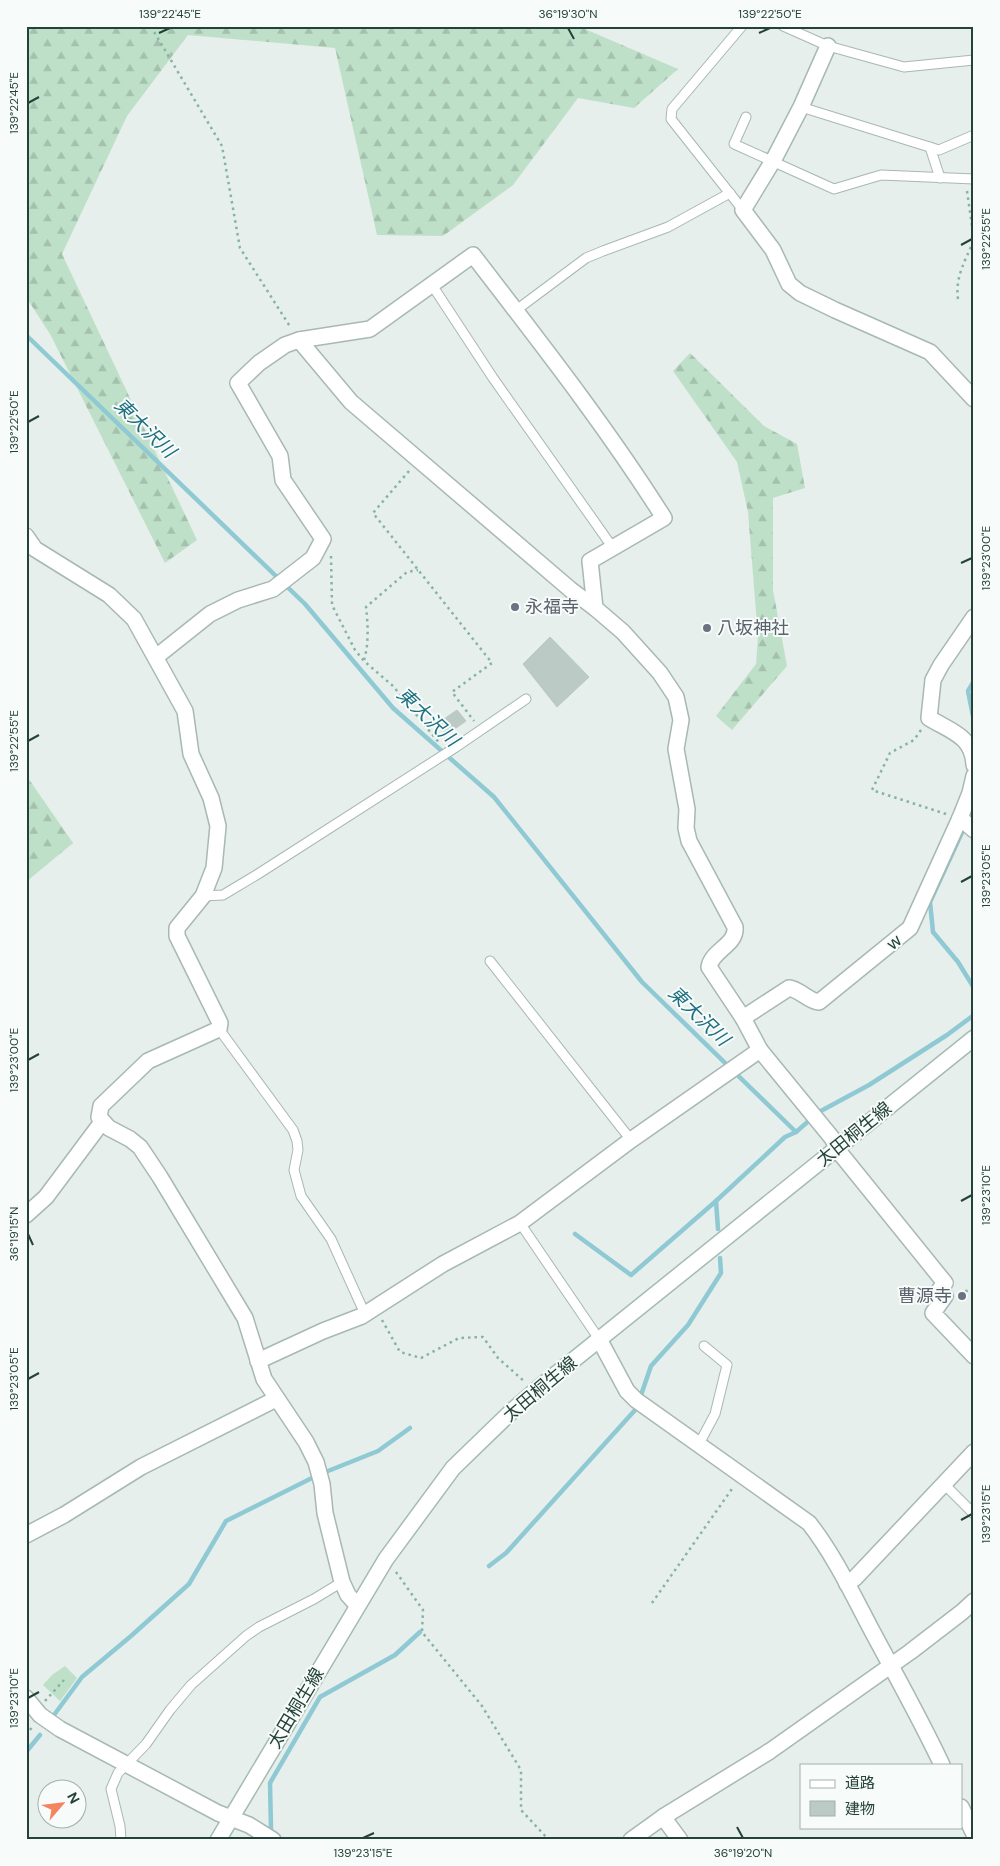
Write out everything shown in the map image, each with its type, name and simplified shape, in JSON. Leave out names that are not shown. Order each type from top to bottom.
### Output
[{"type":"street","points":[[828,46],[801,107],[772,162],[743,210],[773,250],[788,284],[800,293],[835,310],[930,352],[974,399]]},
{"type":"street","points":[[156,657],[210,614],[238,600],[273,589],[314,558],[323,539],[283,480],[280,456],[238,383],[259,363],[285,345],[298,340],[370,329],[472,255],[598,420],[634,470],[664,518],[590,561],[595,608]]},
{"type":"street","points":[[298,340],[351,402],[622,632],[660,673],[676,697],[681,720],[676,749],[687,809],[686,828],[689,841],[735,927],[733,938],[712,958],[709,967],[743,1018],[760,1050],[945,1283],[940,1288],[945,1296],[933,1313],[974,1356]]},
{"type":"street","points":[[26,536],[35,549],[45,557],[109,595],[134,618],[185,710],[191,754],[211,798],[218,826],[214,868],[203,896],[177,928],[177,936],[220,1023],[219,1029],[148,1060],[101,1106],[99,1117],[109,1128],[130,1139],[140,1147],[245,1318],[264,1379],[306,1442],[320,1473],[325,1513],[342,1582],[348,1595],[357,1605]]},
{"type":"street","points":[[974,617],[933,680],[929,718],[963,737],[971,748],[974,765]]},
{"type":"street","name":"w","points":[[743,1018],[788,988],[797,990],[814,1002],[819,1002],[910,928],[966,824],[974,776]]},
{"type":"street","name":"太田桐生線","points":[[218,1840],[386,1558],[453,1468],[535,1391],[974,1038]]},
{"type":"street","points":[[258,1361],[370,1311],[443,1264],[520,1223],[631,1140],[760,1050]]},
{"type":"street","points":[[26,1215],[46,1197],[102,1122]]},
{"type":"street","points":[[599,1339],[627,1391],[640,1403],[809,1523],[847,1584],[926,1729],[942,1764]]},
{"type":"street","points":[[26,1535],[64,1515],[141,1467],[276,1399]]},
{"type":"street","points":[[847,1584],[855,1578],[974,1452]]},
{"type":"street","points":[[631,1840],[664,1817],[770,1751],[891,1666],[962,1612],[974,1600]]},
{"type":"street","points":[[26,1698],[40,1715],[51,1724],[218,1813],[249,1825],[273,1840]]},
{"type":"street","points":[[962,1809],[974,1834]]},
{"type":"street","points":[[664,1817],[680,1840]]},
{"type":"lane","points":[[742,26],[672,109],[671,119],[743,210]]},
{"type":"lane","points":[[783,26],[828,46],[904,68],[974,60]]},
{"type":"lane","points":[[801,107],[938,150],[974,135]]},
{"type":"lane","points":[[746,117],[734,144],[834,189],[881,175],[970,179]]},
{"type":"lane","points":[[930,147],[940,178]]},
{"type":"lane","points":[[516,311],[586,258],[668,226],[730,194]]},
{"type":"lane","points":[[432,285],[493,378],[613,548]]},
{"type":"lane","points":[[203,896],[222,895],[448,752],[526,700]]},
{"type":"lane","points":[[490,961],[631,1140]]},
{"type":"lane","points":[[219,1029],[293,1130],[298,1150],[294,1170],[301,1196],[331,1239],[370,1311]]},
{"type":"lane","points":[[520,1223],[599,1339]]},
{"type":"lane","points":[[699,1444],[715,1414],[727,1365],[704,1346]]},
{"type":"lane","points":[[943,1483],[974,1514]]},
{"type":"lane","points":[[121,1840],[120,1826],[111,1789],[118,1774],[146,1744],[170,1710],[191,1685],[246,1636],[259,1627],[314,1599],[342,1582]]},
{"type":"path","points":[[154,26],[153,30],[222,146],[240,248],[298,340]]},
{"type":"path","points":[[958,299],[956,286],[974,240],[970,179]]},
{"type":"path","points":[[418,460],[374,513],[492,663],[452,692],[480,729]]},
{"type":"path","points":[[323,539],[329,546],[332,558],[332,605],[355,650],[364,661],[393,686],[448,752]]},
{"type":"path","points":[[364,661],[367,644],[366,607],[407,572],[418,570]]},
{"type":"path","points":[[929,718],[914,740],[890,753],[872,790],[966,824]]},
{"type":"path","points":[[370,1311],[400,1352],[421,1358],[459,1338],[483,1337],[498,1358],[535,1391]]},
{"type":"path","points":[[652,1603],[742,1474]]},
{"type":"path","points":[[386,1558],[422,1610],[422,1632],[482,1706],[521,1770],[521,1810],[549,1840]]},
{"type":"path","points":[[44,1710],[45,1701],[64,1680]]},
{"type":"green space","points":[[26,26],[578,26],[678,69],[634,108],[578,98],[513,185],[443,236],[377,235],[335,48],[188,35],[127,116],[62,254],[197,540],[165,563],[50,334],[26,297]]},
{"type":"green space","points":[[690,353],[764,426],[797,444],[805,488],[773,498],[773,590],[787,666],[732,730],[716,716],[756,664],[758,637],[748,512],[737,462],[673,371]]},
{"type":"green space","points":[[26,775],[73,843],[26,882]]},
{"type":"green space","points":[[65,1666],[77,1678],[60,1701],[43,1685],[52,1675]]},
{"type":"building","points":[[550,637],[589,677],[557,707],[523,664]]},
{"type":"building","points":[[457,710],[466,721],[446,735],[437,724]]},
{"type":"waterway","name":"東大沢川","points":[[26,335],[305,604],[393,708],[494,797],[642,982],[796,1132]]},
{"type":"waterway","points":[[974,681],[968,691],[974,721]]},
{"type":"waterway","points":[[964,828],[930,902],[933,932],[958,962],[974,988]]},
{"type":"waterway","points":[[718,1229],[716,1201],[785,1137],[796,1132],[819,1112],[869,1085],[947,1035],[974,1015]]},
{"type":"waterway","points":[[575,1234],[631,1275],[716,1201]]},
{"type":"waterway","points":[[640,1398],[651,1366],[688,1325],[721,1273],[720,1258]]},
{"type":"waterway","points":[[489,1566],[506,1553],[636,1409],[637,1405]]},
{"type":"waterway","points":[[323,1473],[378,1451],[410,1428]]},
{"type":"waterway","points":[[54,1715],[82,1677],[189,1584],[226,1521],[316,1476]]},
{"type":"waterway","points":[[270,1836],[270,1783],[320,1697],[395,1655],[420,1632]]},
{"type":"waterway","points":[[26,1752],[40,1735]]},
{"type":"place","name":"永福寺","points":[[515,607]]},
{"type":"place","name":"八坂神社","points":[[707,628]]},
{"type":"place","name":"曹源寺","points":[[962,1296]]}]
